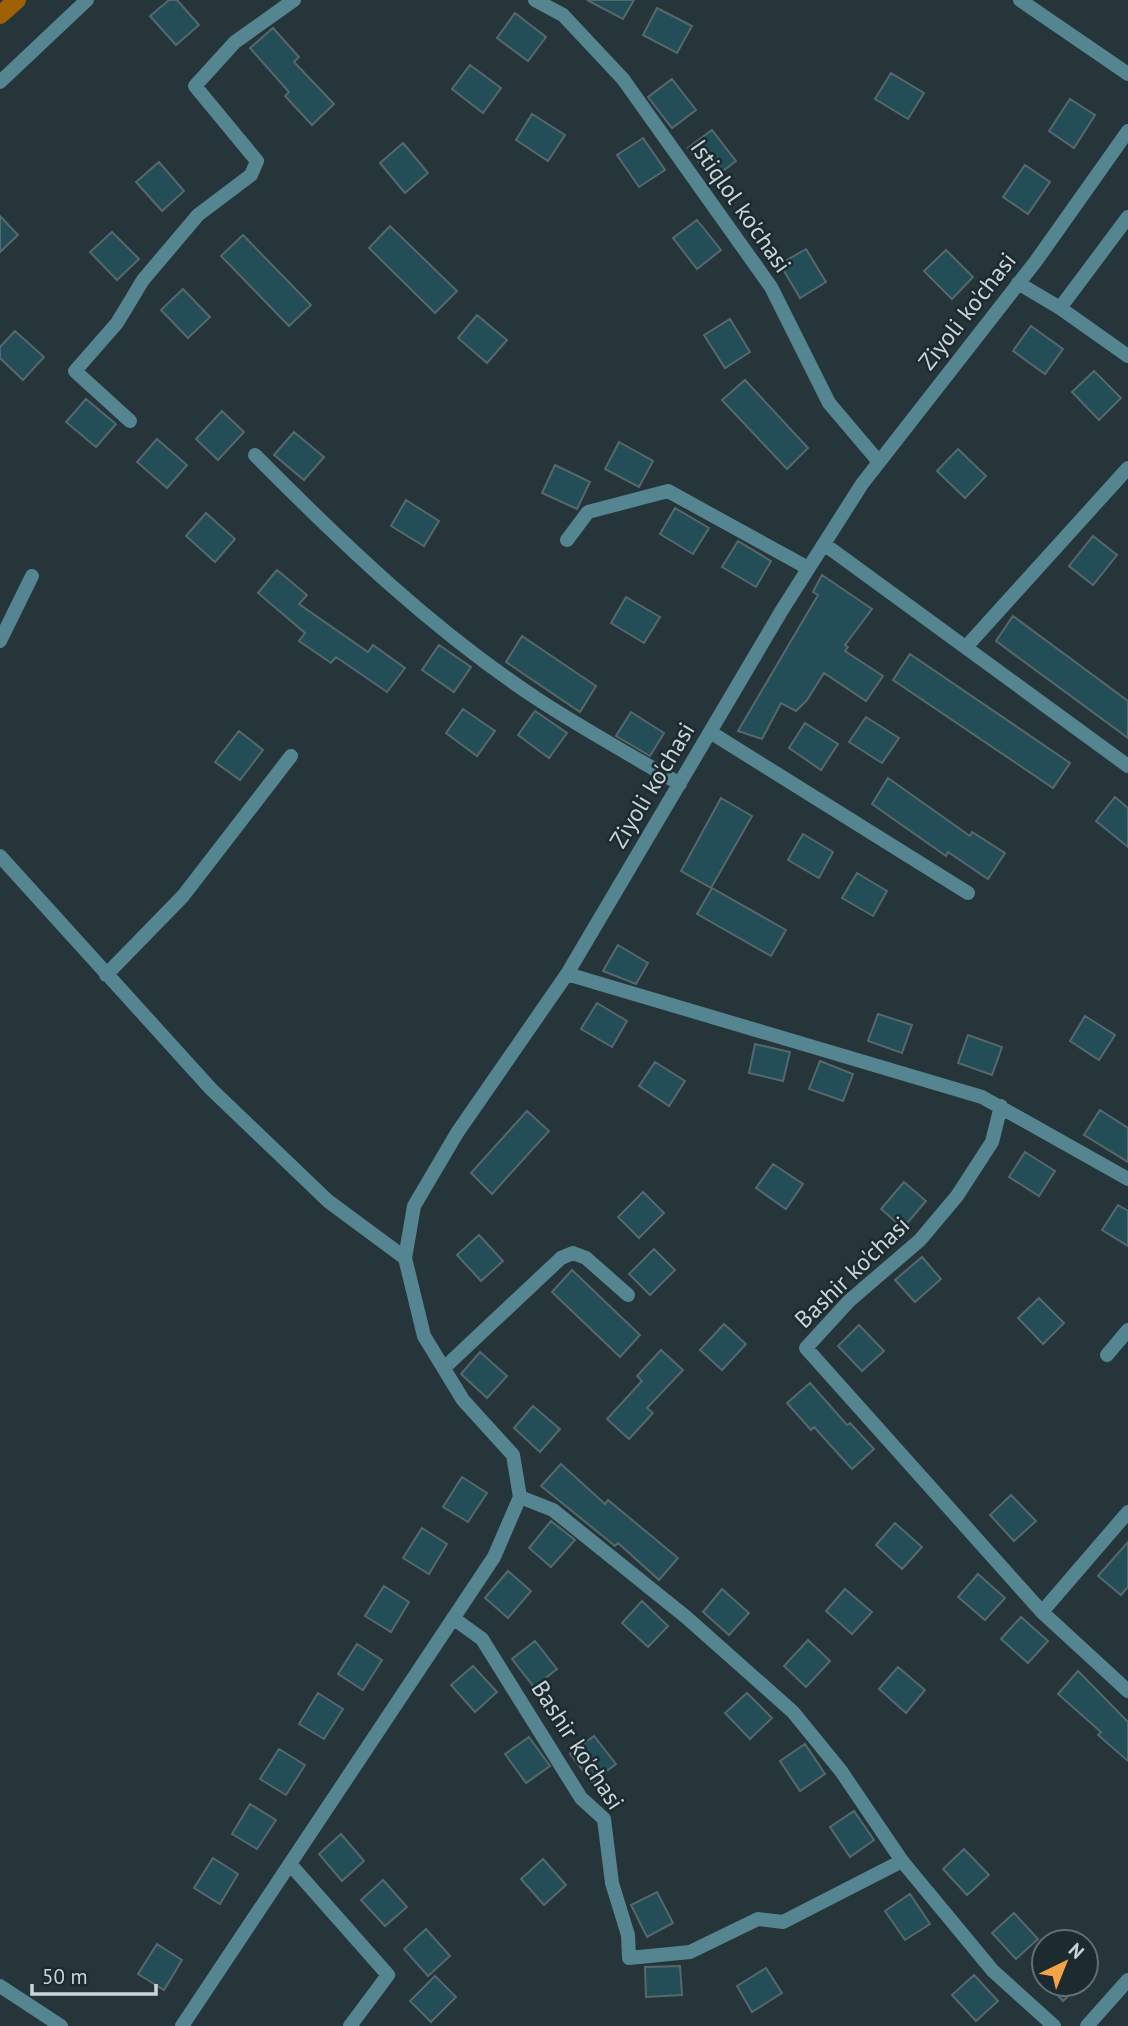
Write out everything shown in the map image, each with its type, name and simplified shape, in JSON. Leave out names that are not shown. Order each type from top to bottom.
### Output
[{"type":"street","points":[[0,82],[87,0]]},
{"type":"street","points":[[130,421],[75,371],[117,323],[143,280],[198,215],[251,174],[257,161],[195,86],[235,42],[294,0]]},
{"type":"street","name":"Istiqlol ko'chasi","points":[[536,0],[564,15],[624,79],[771,287],[829,403],[879,462]]},
{"type":"street","points":[[1020,0],[1128,74]]},
{"type":"street","name":"Ziyoli ko'chasi","points":[[520,1497],[513,1455],[463,1400],[424,1336],[405,1258],[414,1206],[457,1133],[567,974],[808,568],[879,462],[1018,283],[1128,131]]},
{"type":"street","points":[[1060,308],[1128,217]]},
{"type":"street","points":[[1018,283],[1060,308],[1128,356]]},
{"type":"street","points":[[255,455],[348,550],[458,641],[541,702],[680,784]]},
{"type":"street","points":[[966,647],[1128,468]]},
{"type":"street","points":[[567,540],[588,512],[668,491],[808,568]]},
{"type":"street","points":[[824,544],[1128,766]]},
{"type":"street","points":[[0,641],[32,576]]},
{"type":"street","points":[[710,732],[968,893]]},
{"type":"street","points":[[106,975],[183,896],[291,757]]},
{"type":"street","points":[[0,856],[211,1089],[328,1201],[405,1258]]},
{"type":"street","points":[[567,974],[772,1034],[1001,1106],[1128,1179]]},
{"type":"street","name":"Bashir ko'chasi","points":[[1001,1106],[992,1142],[957,1196],[920,1240],[849,1301],[806,1348],[1042,1612],[1128,1691]]},
{"type":"street","points":[[444,1368],[561,1258],[573,1253],[586,1258],[628,1295]]},
{"type":"street","points":[[1107,1355],[1128,1330]]},
{"type":"street","points":[[182,2026],[494,1557],[520,1497],[552,1510],[686,1617],[793,1712],[841,1771],[902,1861],[993,1971],[1054,2026]]},
{"type":"street","points":[[1042,1612],[1128,1512]]},
{"type":"street","name":"Bashir ko'chasi","points":[[453,1618],[482,1639],[581,1798],[604,1819],[612,1883],[628,1935],[629,1958],[690,1952],[758,1919],[783,1922],[902,1861]]},
{"type":"street","points":[[290,1864],[388,1975],[350,2026]]},
{"type":"street","points":[[1087,2026],[1128,1979]]},
{"type":"street","points":[[0,1986],[61,2026]]},
{"type":"building","points":[[169,0],[177,0],[199,25],[176,45],[150,16]]},
{"type":"building","points":[[587,0],[634,0],[623,19]]},
{"type":"building","points":[[657,8],[692,26],[677,53],[643,35]]},
{"type":"building","points":[[515,13],[546,37],[528,61],[497,38]]},
{"type":"building","points":[[273,28],[299,57],[294,62],[334,104],[312,125],[285,96],[289,92],[250,48]]},
{"type":"building","points":[[470,65],[501,88],[483,113],[452,89]]},
{"type":"building","points":[[891,73],[924,93],[908,119],[875,99]]},
{"type":"building","points":[[672,79],[696,110],[672,128],[648,97]]},
{"type":"building","points":[[1070,99],[1095,115],[1074,148],[1049,131]]},
{"type":"building","points":[[532,114],[565,135],[548,161],[516,140]]},
{"type":"building","points":[[712,130],[736,161],[712,179],[688,148]]},
{"type":"building","points":[[643,138],[665,170],[639,187],[617,155]]},
{"type":"building","points":[[403,143],[428,173],[405,193],[380,163]]},
{"type":"building","points":[[159,162],[184,191],[162,211],[136,182]]},
{"type":"building","points":[[1025,165],[1050,182],[1028,214],[1003,197]]},
{"type":"building","points":[[0,216],[18,235],[0,252]]},
{"type":"building","points":[[697,220],[721,250],[697,269],[673,238]]},
{"type":"building","points":[[390,226],[457,291],[435,313],[369,248]]},
{"type":"building","points":[[112,232],[139,259],[117,280],[90,252]]},
{"type":"building","points":[[243,235],[311,305],[289,326],[221,256]]},
{"type":"building","points":[[806,249],[826,282],[800,298],[780,264]]},
{"type":"building","points":[[946,250],[973,277],[952,299],[924,271]]},
{"type":"building","points":[[183,289],[210,317],[188,338],[161,310]]},
{"type":"building","points":[[477,315],[507,340],[487,363],[458,338]]},
{"type":"building","points":[[730,319],[750,352],[725,368],[704,335]]},
{"type":"building","points":[[1031,326],[1063,349],[1045,374],[1013,351]]},
{"type":"building","points":[[15,331],[44,357],[23,380],[0,358],[0,347]]},
{"type":"building","points":[[1094,371],[1121,398],[1099,420],[1072,392]]},
{"type":"building","points":[[745,380],[808,448],[787,469],[722,400]]},
{"type":"building","points":[[86,399],[116,424],[96,447],[66,422]]},
{"type":"building","points":[[222,411],[244,432],[218,460],[196,439]]},
{"type":"building","points":[[294,432],[324,457],[304,480],[274,455]]},
{"type":"building","points":[[157,439],[187,465],[167,488],[137,462]]},
{"type":"building","points":[[619,442],[653,461],[639,487],[605,469]]},
{"type":"building","points":[[958,449],[986,476],[965,498],[937,471]]},
{"type":"building","points":[[555,465],[590,482],[577,509],[542,493]]},
{"type":"building","points":[[406,500],[439,521],[424,546],[391,526]]},
{"type":"building","points":[[675,508],[709,528],[693,554],[660,534]]},
{"type":"building","points":[[206,513],[235,539],[215,562],[186,536]]},
{"type":"building","points":[[1093,536],[1117,555],[1093,585],[1069,566]]},
{"type":"building","points":[[738,541],[771,561],[756,587],[722,567]]},
{"type":"building","points":[[277,570],[307,595],[299,604],[368,652],[373,645],[405,668],[387,692],[336,657],[331,663],[299,641],[305,633],[258,593]]},
{"type":"building","points":[[822,575],[872,609],[845,645],[848,647],[845,651],[883,676],[866,701],[824,673],[807,700],[796,711],[781,703],[762,739],[738,731],[818,595],[813,592]]},
{"type":"building","points":[[626,597],[660,617],[644,643],[611,623]]},
{"type":"building","points":[[1013,616],[1128,701],[1128,738],[996,641]]},
{"type":"building","points":[[522,636],[596,686],[580,712],[506,662]]},
{"type":"building","points":[[439,645],[471,667],[454,692],[422,670]]},
{"type":"building","points":[[910,654],[1070,763],[1053,788],[893,680]]},
{"type":"building","points":[[463,709],[495,731],[477,756],[446,733]]},
{"type":"building","points":[[535,711],[567,733],[549,758],[518,735]]},
{"type":"building","points":[[631,712],[664,733],[650,756],[616,736]]},
{"type":"building","points":[[866,717],[899,738],[882,763],[849,742]]},
{"type":"building","points":[[805,723],[838,744],[821,770],[789,748]]},
{"type":"building","points":[[239,731],[263,750],[240,780],[215,762]]},
{"type":"building","points":[[888,778],[970,836],[972,832],[1005,853],[988,879],[948,852],[946,856],[872,804]]},
{"type":"building","points":[[1115,797],[1128,808],[1128,847],[1096,821]]},
{"type":"building","points":[[721,798],[752,816],[711,888],[681,871]]},
{"type":"building","points":[[803,834],[833,852],[819,878],[788,860]]},
{"type":"building","points":[[857,873],[887,891],[873,916],[842,898]]},
{"type":"building","points":[[712,888],[786,930],[771,956],[697,914]]},
{"type":"building","points":[[618,945],[648,963],[636,984],[603,971]]},
{"type":"building","points":[[597,1003],[627,1021],[612,1047],[581,1029]]},
{"type":"building","points":[[878,1014],[912,1025],[902,1053],[868,1041]]},
{"type":"building","points":[[1085,1016],[1115,1035],[1099,1060],[1070,1041]]},
{"type":"building","points":[[968,1035],[1002,1047],[992,1075],[958,1063]]},
{"type":"building","points":[[755,1044],[790,1052],[783,1081],[749,1073]]},
{"type":"building","points":[[820,1061],[853,1074],[843,1101],[809,1089]]},
{"type":"building","points":[[655,1062],[685,1081],[669,1106],[639,1086]]},
{"type":"building","points":[[1100,1110],[1128,1128],[1128,1162],[1084,1135]]},
{"type":"building","points":[[527,1111],[549,1131],[492,1194],[471,1173]]},
{"type":"building","points":[[1025,1152],[1055,1171],[1039,1196],[1009,1177]]},
{"type":"building","points":[[773,1164],[803,1184],[786,1209],[756,1188]]},
{"type":"building","points":[[904,1182],[926,1201],[903,1228],[881,1209]]},
{"type":"building","points":[[643,1192],[664,1213],[639,1238],[618,1217]]},
{"type":"building","points":[[1118,1205],[1128,1211],[1128,1246],[1102,1230]]},
{"type":"building","points":[[479,1235],[503,1261],[481,1281],[457,1255]]},
{"type":"building","points":[[654,1249],[675,1270],[650,1295],[629,1274]]},
{"type":"building","points":[[922,1257],[941,1279],[915,1302],[895,1280]]},
{"type":"building","points":[[572,1270],[640,1335],[620,1357],[552,1292]]},
{"type":"building","points":[[1039,1298],[1064,1323],[1043,1344],[1018,1318]]},
{"type":"building","points":[[724,1324],[746,1344],[722,1370],[700,1350]]},
{"type":"building","points":[[859,1325],[884,1351],[862,1371],[838,1346]]},
{"type":"building","points":[[661,1350],[683,1370],[647,1408],[653,1413],[629,1439],[607,1419],[642,1381],[637,1376]]},
{"type":"building","points":[[480,1352],[507,1376],[487,1398],[461,1374]]},
{"type":"building","points":[[810,1383],[847,1425],[850,1423],[874,1449],[852,1469],[814,1427],[811,1430],[787,1403]]},
{"type":"building","points":[[533,1406],[560,1429],[540,1452],[514,1428]]},
{"type":"building","points":[[561,1464],[605,1504],[608,1500],[678,1558],[659,1580],[618,1543],[615,1546],[541,1486]]},
{"type":"building","points":[[462,1477],[487,1493],[468,1522],[443,1507]]},
{"type":"building","points":[[1011,1495],[1036,1521],[1014,1541],[990,1515]]},
{"type":"building","points":[[551,1521],[575,1540],[551,1567],[529,1548]]},
{"type":"building","points":[[895,1523],[922,1547],[902,1569],[876,1545]]},
{"type":"building","points":[[422,1528],[447,1544],[429,1574],[403,1558]]},
{"type":"building","points":[[1128,1542],[1128,1587],[1121,1595],[1098,1576]]},
{"type":"building","points":[[508,1571],[531,1591],[508,1618],[485,1598]]},
{"type":"building","points":[[978,1574],[1005,1598],[985,1620],[958,1597]]},
{"type":"building","points":[[384,1586],[409,1602],[391,1632],[365,1616]]},
{"type":"building","points":[[722,1589],[749,1613],[729,1635],[703,1612]]},
{"type":"building","points":[[845,1589],[872,1612],[852,1634],[826,1611]]},
{"type":"building","points":[[642,1601],[668,1626],[648,1647],[622,1623]]},
{"type":"building","points":[[1021,1617],[1048,1641],[1028,1663],[1001,1639]]},
{"type":"building","points":[[808,1640],[830,1661],[806,1687],[784,1666]]},
{"type":"building","points":[[535,1641],[557,1669],[534,1687],[512,1659]]},
{"type":"building","points":[[357,1644],[382,1660],[363,1690],[338,1674]]},
{"type":"building","points":[[473,1666],[497,1692],[475,1712],[451,1685]]},
{"type":"building","points":[[898,1667],[925,1690],[906,1713],[879,1689]]},
{"type":"building","points":[[1078,1671],[1128,1722],[1128,1761],[1098,1735],[1101,1732],[1058,1694]]},
{"type":"building","points":[[318,1693],[343,1709],[324,1739],[299,1724]]},
{"type":"building","points":[[747,1693],[772,1718],[750,1739],[725,1713]]},
{"type":"building","points":[[594,1736],[616,1764],[592,1782],[570,1754]]},
{"type":"building","points":[[529,1737],[550,1766],[526,1783],[505,1754]]},
{"type":"building","points":[[805,1744],[825,1774],[800,1791],[780,1761]]},
{"type":"building","points":[[279,1749],[305,1765],[286,1795],[260,1779]]},
{"type":"building","points":[[250,1804],[276,1820],[257,1849],[232,1834]]},
{"type":"building","points":[[854,1811],[874,1840],[850,1857],[830,1827]]},
{"type":"building","points":[[341,1834],[364,1861],[342,1881],[319,1854]]},
{"type":"building","points":[[964,1849],[989,1875],[967,1895],[943,1869]]},
{"type":"building","points":[[213,1858],[238,1874],[220,1904],[194,1888]]},
{"type":"building","points":[[543,1859],[566,1885],[544,1905],[521,1879]]},
{"type":"building","points":[[383,1880],[407,1907],[385,1926],[361,1900]]},
{"type":"building","points":[[657,1892],[673,1923],[647,1937],[631,1905]]},
{"type":"building","points":[[910,1894],[930,1924],[905,1940],[885,1911]]},
{"type":"building","points":[[1014,1913],[1030,1930],[1030,1946],[1016,1959],[992,1933]]},
{"type":"building","points":[[426,1929],[450,1956],[428,1976],[404,1949]]},
{"type":"building","points":[[157,1944],[182,1960],[164,1990],[138,1974]]},
{"type":"building","points":[[680,1966],[682,1995],[646,1997],[645,1967]]},
{"type":"building","points":[[766,1968],[782,1993],[752,2012],[737,1986]]},
{"type":"building","points":[[974,1975],[998,2001],[976,2021],[952,1995]]},
{"type":"building","points":[[435,1976],[456,1997],[431,2022],[410,2001]]},
{"type":"waterway","points":[[0,15],[17,0]]}]
